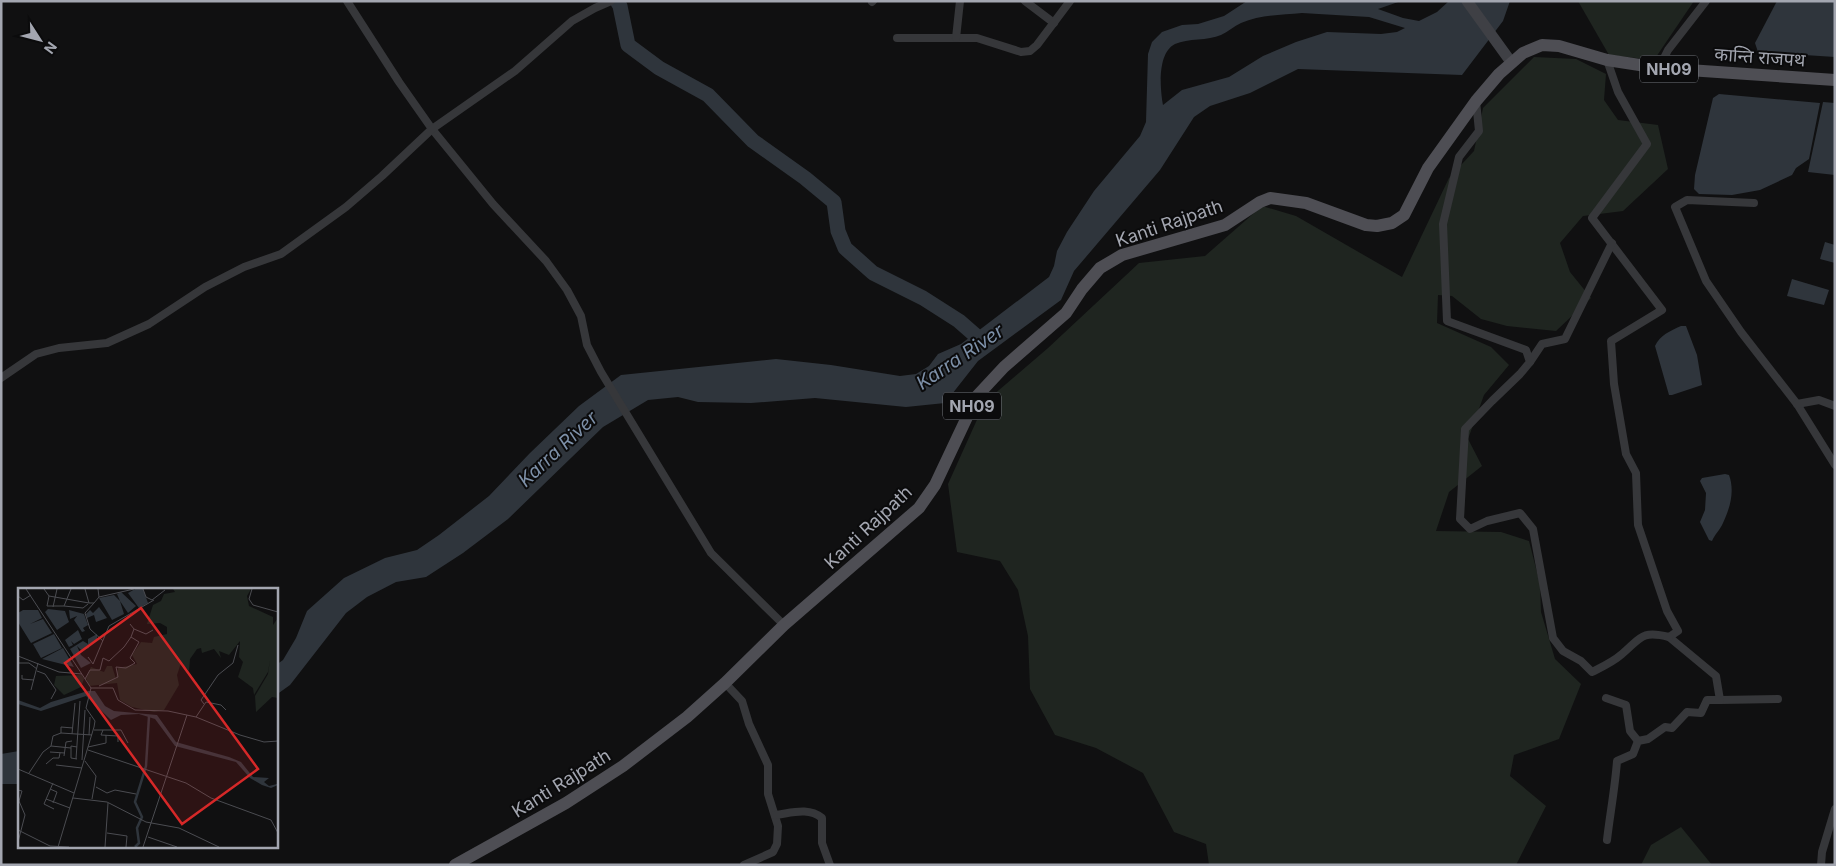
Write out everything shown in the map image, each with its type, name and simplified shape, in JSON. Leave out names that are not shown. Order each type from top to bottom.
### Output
[{"type":"main road","points":[[1467,1],[1511,62]]},
{"type":"main road","name":"कान्ति राजपथ","points":[[1511,62],[1523,53],[1542,45],[1559,46],[1606,60],[1660,68],[1835,80]]},
{"type":"main road","name":"Kanti Rajpath","points":[[455,865],[566,803],[623,766],[687,717],[784,625],[919,508],[936,484],[977,396],[1004,367],[1066,313],[1082,289],[1100,268],[1122,256],[1225,226],[1260,202],[1270,198],[1306,204],[1366,225],[1377,226],[1392,223],[1404,215],[1428,168],[1476,101],[1511,62]]},
{"type":"street","points":[[347,1],[399,82],[432,128],[493,204],[546,262],[567,290],[581,316],[587,345],[601,372],[711,553],[784,625]]},
{"type":"street","points":[[956,38],[960,1]]},
{"type":"street","points":[[1025,1],[1054,23]]},
{"type":"street","points":[[897,38],[977,38],[1021,52],[1030,51],[1037,45],[1070,1]]},
{"type":"street","points":[[1660,68],[1668,50],[1706,1]]},
{"type":"street","points":[[1,378],[36,354],[59,348],[106,344],[149,324],[205,287],[244,267],[281,254],[346,207],[382,176],[432,128],[515,71],[572,21],[608,2]]},
{"type":"street","points":[[1606,60],[1618,92],[1648,144],[1592,218],[1662,310],[1611,341],[1614,384],[1626,454],[1636,473],[1638,525],[1667,611],[1678,631],[1669,637]]},
{"type":"street","points":[[1476,101],[1480,131],[1459,157],[1443,224],[1447,321],[1526,350],[1530,362]]},
{"type":"street","points":[[1754,202],[1687,200],[1675,207],[1706,281],[1741,332],[1797,404],[1835,465]]},
{"type":"street","points":[[1612,243],[1565,339],[1542,344],[1520,374],[1465,429],[1460,520],[1470,529],[1487,521],[1520,513],[1533,529],[1553,638],[1562,651],[1581,661],[1592,672],[1621,656],[1639,637],[1655,634],[1669,637],[1716,676],[1720,700]]},
{"type":"street","points":[[1797,404],[1819,400],[1835,406]]},
{"type":"street","points":[[725,683],[742,701],[749,724],[768,765],[768,794],[778,826],[777,844],[773,852],[744,865]]},
{"type":"street","points":[[1606,698],[1626,705],[1630,731],[1638,741]]},
{"type":"street","points":[[1638,741],[1648,739],[1665,726],[1672,728],[1687,712],[1701,713],[1707,700],[1778,699]]},
{"type":"street","points":[[1607,840],[1616,781],[1617,761],[1633,754],[1638,741]]},
{"type":"street","points":[[1820,865],[1835,809]]},
{"type":"street","points":[[775,815],[800,811],[814,812],[822,818],[822,843],[830,865]]},
{"type":"shaded area","points":[[1578,1],[1694,1],[1654,60],[1609,55]]},
{"type":"shaded area","points":[[1534,57],[1576,59],[1606,74],[1604,100],[1618,120],[1658,125],[1668,169],[1623,211],[1583,216],[1560,243],[1570,272],[1591,298],[1556,331],[1507,326],[1481,319],[1452,296],[1438,295],[1437,323],[1491,347],[1509,365],[1484,395],[1468,439],[1482,466],[1449,492],[1436,531],[1501,532],[1529,541],[1540,584],[1541,612],[1555,659],[1581,684],[1559,739],[1514,755],[1510,776],[1546,806],[1516,865],[1209,865],[1206,844],[1174,832],[1143,773],[1096,748],[1055,735],[1030,689],[1028,636],[1018,590],[1000,561],[957,552],[948,484],[985,402],[1048,348],[1139,263],[1205,256],[1262,206],[1296,216],[1402,277],[1449,178],[1474,151],[1483,108]]},
{"type":"shaded area","points":[[1681,827],[1712,865],[1641,865],[1651,845]]},
{"type":"water","name":"Karra River","points":[[1247,1],[1401,1],[1378,9],[1403,18],[1419,21],[1437,12],[1449,1],[1510,1],[1503,21],[1462,75],[1298,69],[1250,93],[1210,106],[1194,117],[1160,170],[1074,271],[1061,300],[978,361],[945,403],[906,407],[815,398],[751,403],[698,402],[678,397],[648,400],[603,427],[508,519],[463,553],[426,577],[396,582],[367,597],[346,613],[290,685],[278,694],[278,664],[283,660],[296,638],[307,611],[344,578],[385,558],[417,550],[439,535],[489,496],[579,406],[621,375],[776,359],[831,365],[900,376],[916,374],[929,366],[938,354],[961,344],[1049,277],[1054,266],[1057,251],[1067,232],[1094,191],[1140,136],[1146,122],[1148,54],[1152,42],[1162,32],[1182,25],[1198,24],[1224,16]],"holes":[[[1302,13],[1369,17],[1405,28],[1397,32],[1381,34],[1327,32],[1296,42],[1263,56],[1229,77],[1182,90],[1163,105],[1161,72],[1165,55],[1169,49],[1175,44],[1186,41],[1216,37],[1241,23],[1256,18]]]},
{"type":"water","points":[[1777,1],[1835,1],[1835,57],[1758,52],[1755,43]]},
{"type":"water","points":[[1719,94],[1820,103],[1809,159],[1796,168],[1792,175],[1760,190],[1732,195],[1699,194],[1694,189],[1695,175],[1713,98]]},
{"type":"water","points":[[1823,102],[1835,103],[1835,175],[1808,172]]},
{"type":"water","points":[[1825,242],[1835,245],[1835,263],[1820,259]]},
{"type":"water","points":[[1792,279],[1829,290],[1824,305],[1787,296]]},
{"type":"water","points":[[1681,326],[1686,326],[1697,355],[1702,385],[1669,395],[1655,346],[1663,336]]},
{"type":"water","points":[[1729,475],[1731,481],[1731,499],[1723,523],[1712,541],[1709,540],[1700,522],[1705,510],[1706,493],[1700,481],[1702,478]]},
{"type":"water","points":[[18,751],[18,784],[1,784],[1,754]]},
{"type":"waterway","name":"Karra River","points":[[617,1],[620,6],[628,45],[659,68],[708,95],[753,141],[805,178],[834,202],[838,231],[845,248],[873,273],[923,298],[959,321],[983,342]]}]
